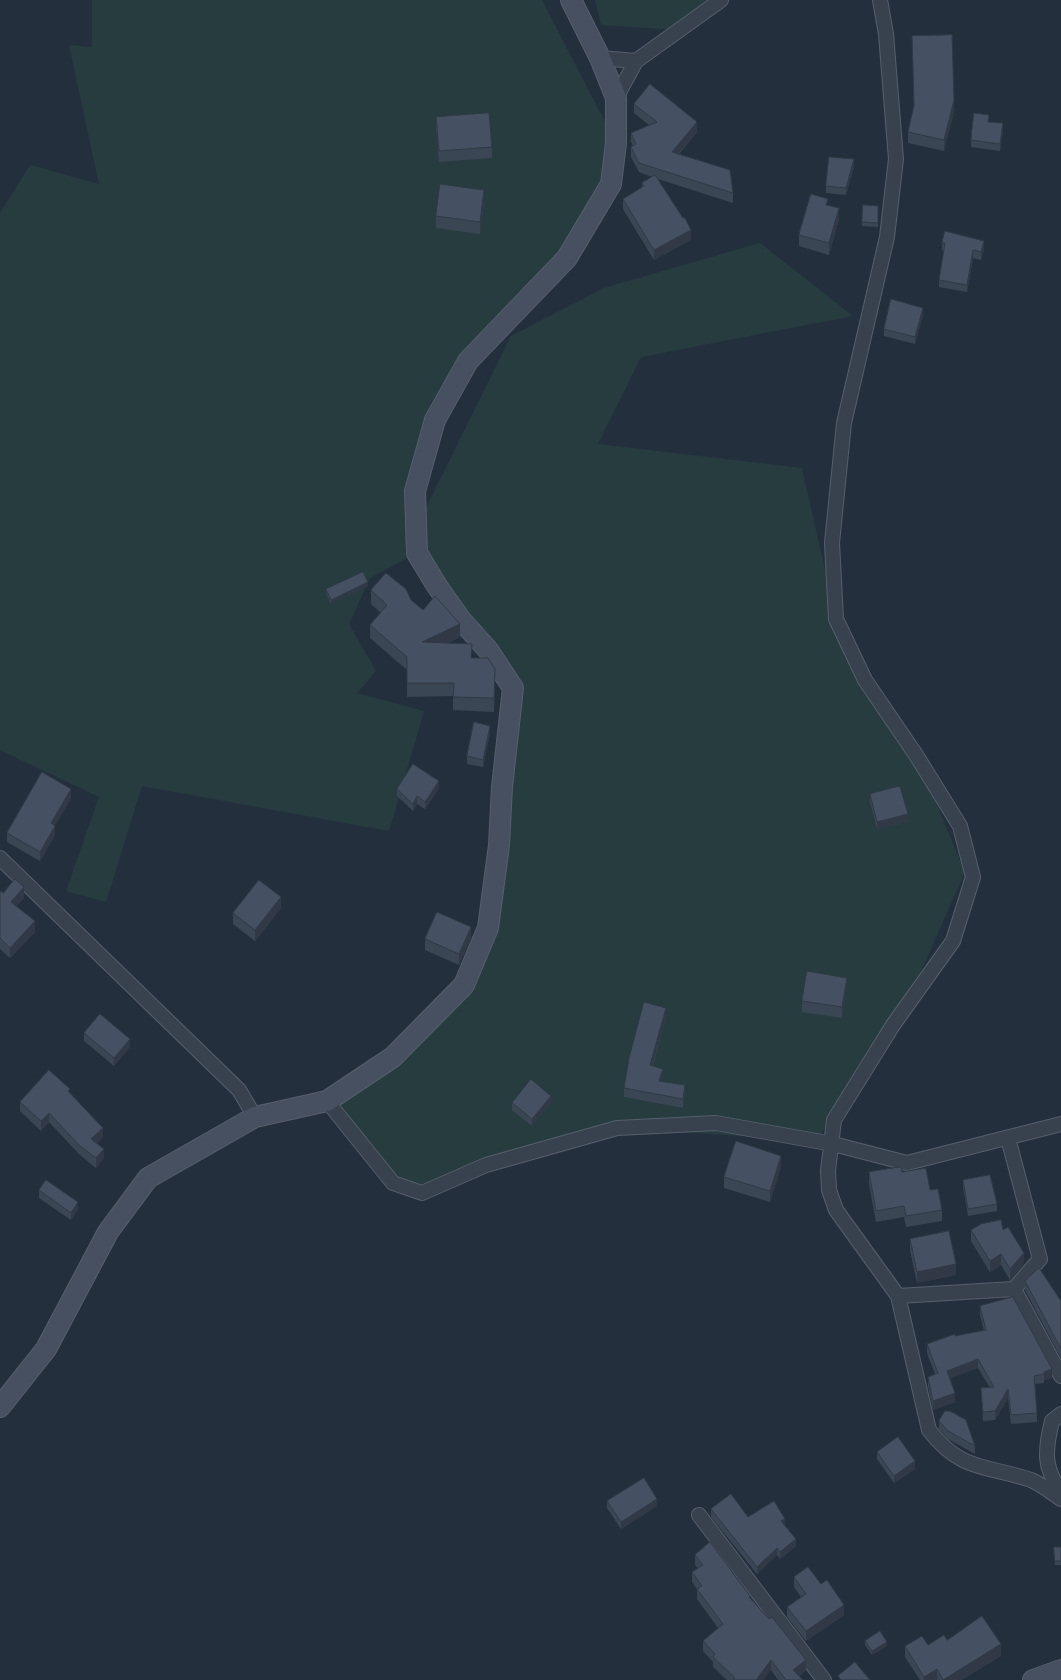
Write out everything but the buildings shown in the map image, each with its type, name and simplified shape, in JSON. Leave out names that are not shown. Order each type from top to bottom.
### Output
[{"type":"street","points":[[0,1407],[46,1348],[108,1232],[148,1178],[255,1117],[327,1101],[394,1057],[464,985],[488,928],[499,845],[502,787],[513,688],[488,650],[461,620],[437,586],[417,552],[415,491],[435,420],[468,361],[567,258],[611,184],[616,143],[616,98],[600,58],[571,0]]},
{"type":"street","points":[[616,98],[636,61],[721,0]]},
{"type":"street","points":[[880,0],[886,34],[896,159],[886,236],[844,423],[832,543],[836,620],[865,680],[916,755],[960,826],[973,876],[953,941],[893,1025],[834,1120],[833,1144],[828,1172],[829,1190],[836,1210],[898,1296],[929,1430],[942,1446],[975,1466],[1032,1481],[1061,1499]]},
{"type":"street","points":[[600,58],[636,61]]},
{"type":"street","points":[[0,858],[239,1090],[255,1117]]},
{"type":"street","points":[[327,1101],[393,1183],[422,1193],[486,1166],[618,1128],[716,1123],[833,1144],[907,1163],[1061,1124]]},
{"type":"street","points":[[898,1296],[1014,1290],[1040,1259],[1008,1138]]},
{"type":"street","points":[[1014,1290],[1061,1376]]},
{"type":"street","points":[[1061,1414],[1052,1421],[1045,1450],[1050,1477],[1061,1492]]},
{"type":"street","points":[[699,1515],[824,1680]]},
{"type":"street","points":[[1033,1680],[1061,1670]]},
{"type":"green space","points":[[92,0],[542,0],[616,143],[603,199],[468,361],[435,420],[417,526],[511,336],[604,288],[760,243],[853,316],[641,357],[598,444],[802,468],[836,619],[916,755],[965,872],[903,1012],[816,1141],[617,1128],[409,1188],[327,1101],[464,985],[500,826],[513,688],[417,553],[370,578],[349,624],[376,671],[357,693],[424,711],[389,831],[142,786],[106,902],[66,891],[99,797],[0,750],[0,213],[30,165],[99,184],[69,45],[92,47]]},
{"type":"green space","points":[[595,0],[726,0],[679,30],[601,25]]}]
